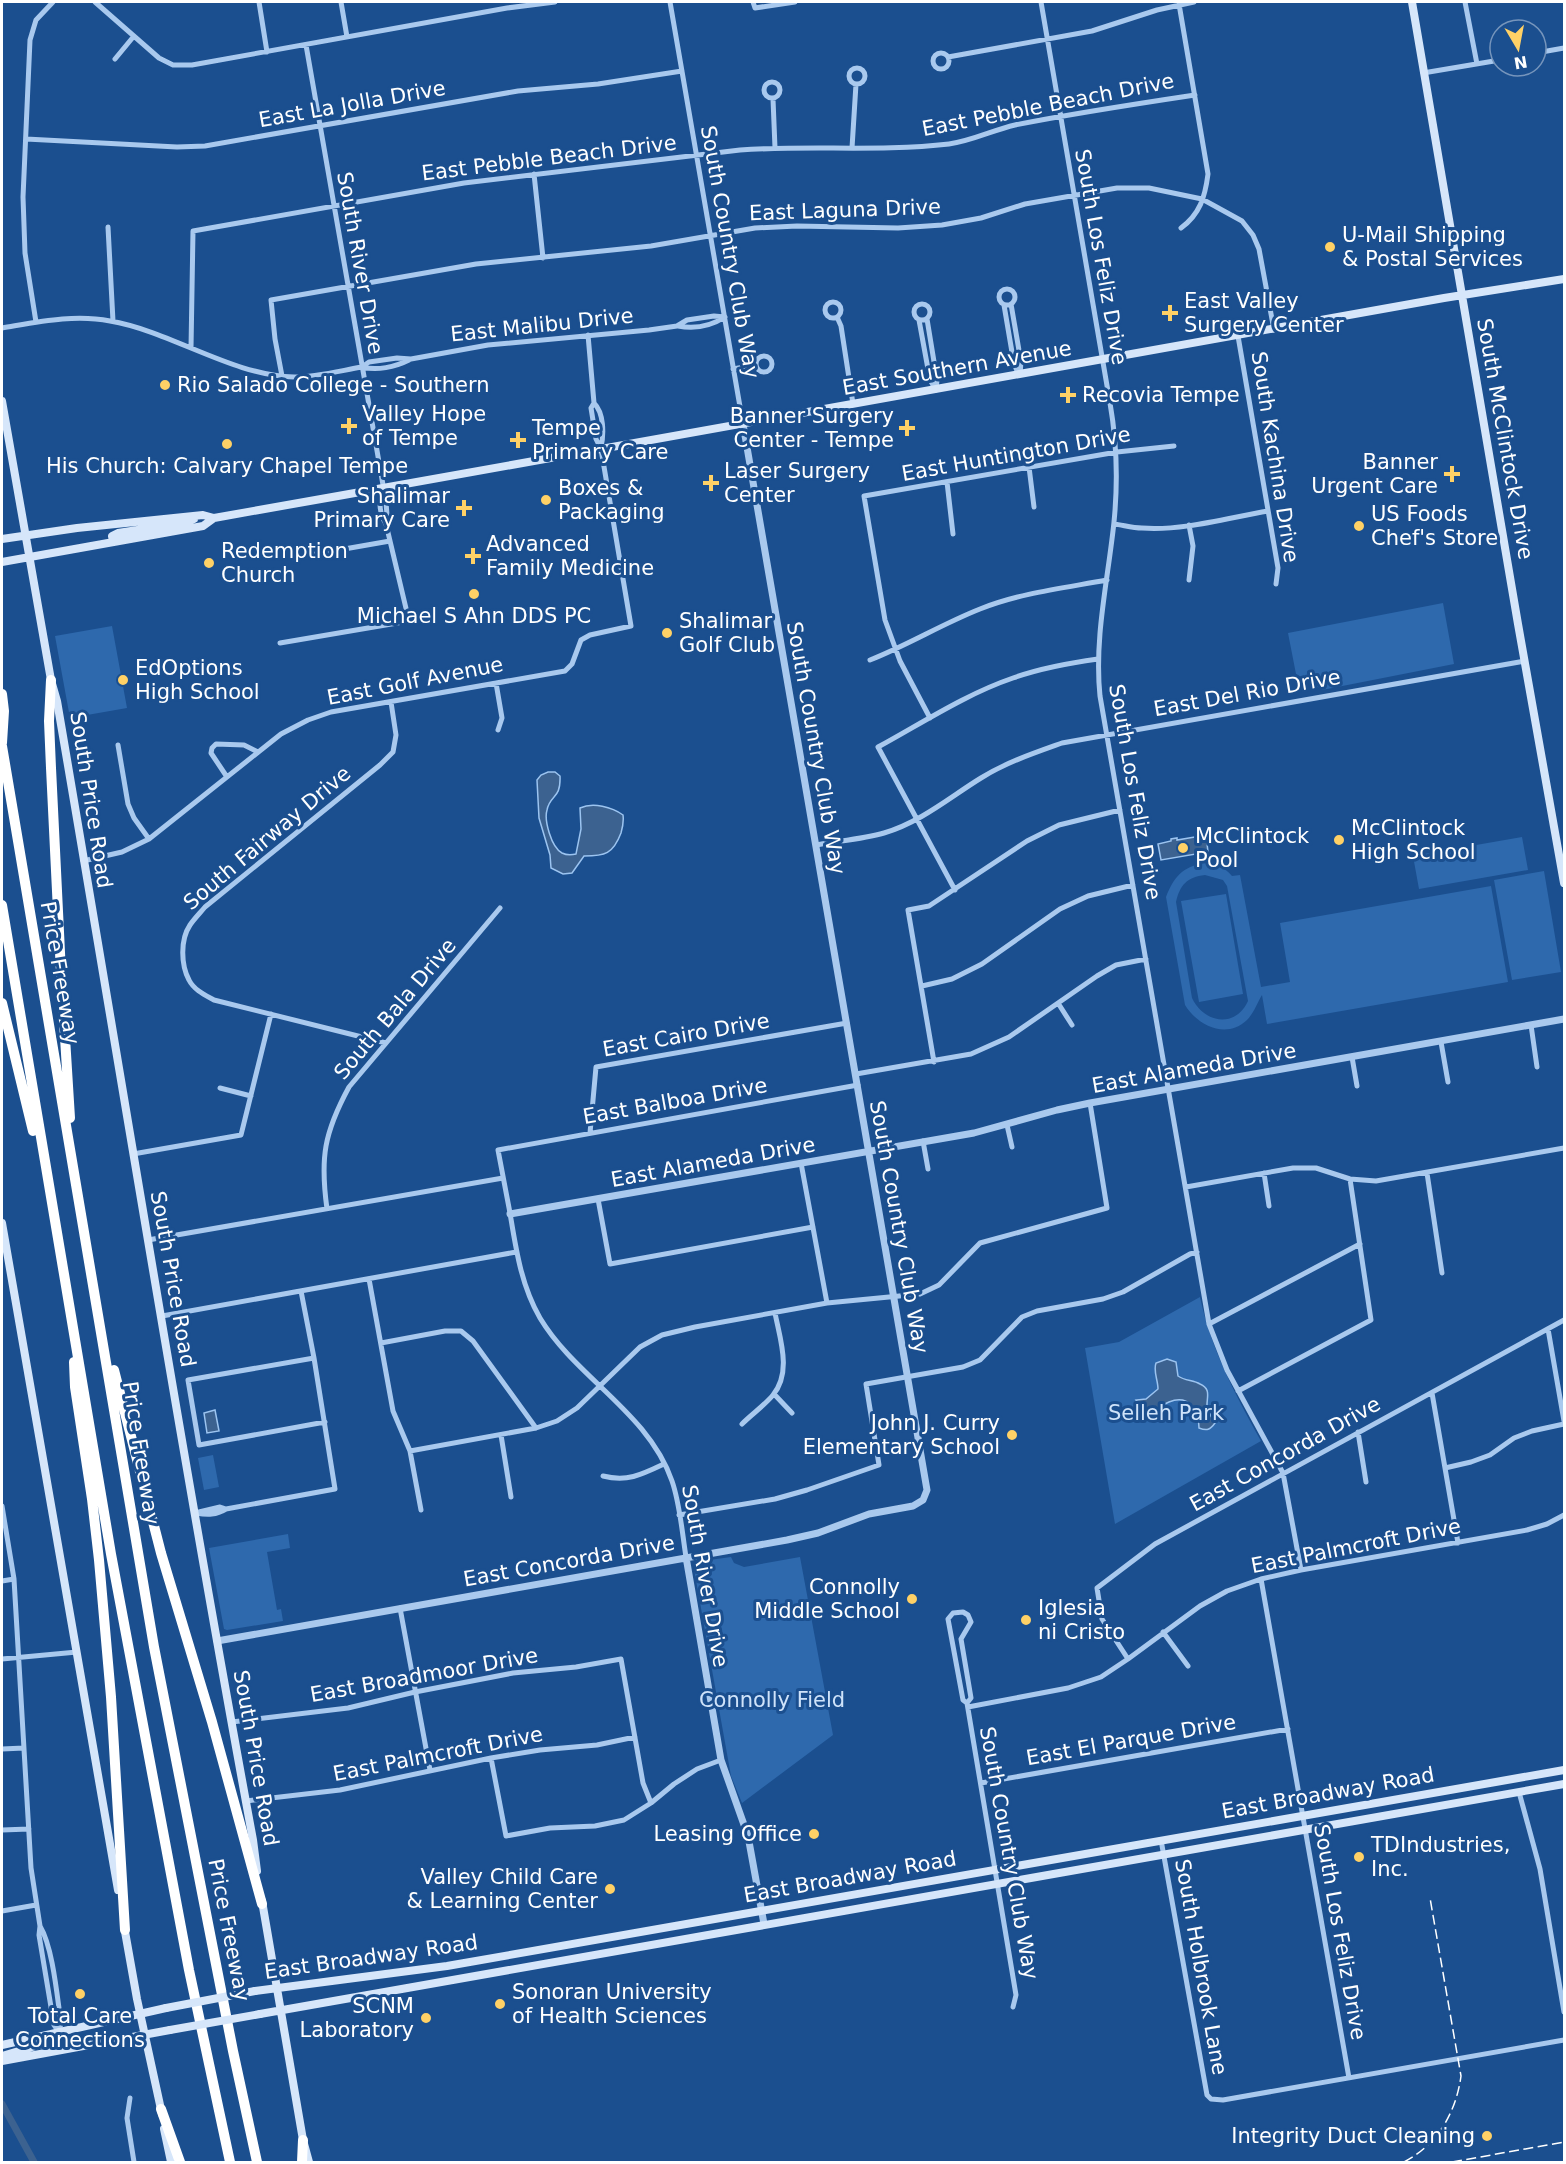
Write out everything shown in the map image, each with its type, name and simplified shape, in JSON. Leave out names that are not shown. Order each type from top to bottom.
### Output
[{"type":"highway","points":[[51,680],[49,721],[51,768],[73,1166]]},
{"type":"highway","name":"Price Freeway","points":[[2,694],[4,711],[2,745],[154,1647],[257,2163]]},
{"type":"highway","points":[[2,904],[115,1577],[189,1970],[230,2163]]},
{"type":"highway","points":[[2,1003],[25,1103],[47,1182]]},
{"type":"highway","points":[[99,1317],[126,1412],[137,1465],[158,1543],[209,1712],[262,1904]]},
{"type":"highway","points":[[73,1320],[75,1387],[92,1499],[109,1676],[125,1930]]},
{"type":"highway","points":[[161,2109],[180,2163]]},
{"type":"highway","points":[[302,2163],[303,2140]]},
{"type":"main road","name":"South McClintock Drive","points":[[1412,2],[1525,661],[1561,836],[1564,883]]},
{"type":"main road","name":"East Southern Avenue","points":[[2,539],[203,515],[214,518],[1564,279]]},
{"type":"main road","name":"South Price Road","points":[[2,401],[51,680],[57,702],[262,1904],[309,2163]]},
{"type":"main road","points":[[113,542],[112,536],[118,533],[183,523],[203,515]]},
{"type":"main road","name":"East Southern Avenue","points":[[4,562],[203,526],[214,518]]},
{"type":"main road","points":[[2,1223],[125,1930],[171,2163]]},
{"type":"main road","name":"East Broadway Road","points":[[2,2045],[140,2013],[255,1991],[447,1966],[1564,1770]]},
{"type":"main road","points":[[1512,1779],[1519,1792]]},
{"type":"main road","name":"East Broadway Road","points":[[2,2061],[449,1979],[1519,1792],[1562,1782]]},
{"type":"main road","points":[[536,1950],[538,1964]]},
{"type":"main road","points":[[447,1966],[449,1979]]},
{"type":"main road","points":[[2,2056],[52,2041],[59,2032]]},
{"type":"street","points":[[36,322],[25,253],[23,197],[30,40],[36,20],[53,2]]},
{"type":"street","points":[[95,2],[159,58],[173,65],[192,65],[507,8],[555,2]]},
{"type":"street","points":[[259,2],[267,52]]},
{"type":"street","points":[[341,2],[347,38]]},
{"type":"street","name":"South Country Club Way","points":[[670,2],[908,1377],[927,1490],[923,1500]]},
{"type":"street","points":[[753,2],[754,9],[795,2]]},
{"type":"street","name":"South Los Feliz Drive","points":[[1041,2],[1117,452],[1114,524],[1098,659],[1100,696],[1209,1324],[1238,1391],[1284,1473],[1301,1570]]},
{"type":"street","points":[[948,57],[1111,26],[1179,4],[1194,2]]},
{"type":"street","points":[[1466,2],[1476,64]]},
{"type":"street","points":[[1179,4],[1208,174],[1196,215],[1180,228]]},
{"type":"street","points":[[115,59],[134,36]]},
{"type":"street","name":"South River Drive","points":[[280,643],[409,621],[386,524],[383,488],[306,45]]},
{"type":"street","points":[[1548,51],[1564,48]]},
{"type":"street","points":[[1423,74],[1488,62]]},
{"type":"street","name":"East La Jolla Drive","points":[[26,139],[177,147],[205,146],[518,91],[598,84],[682,71]]},
{"type":"street","points":[[852,148],[856,84]]},
{"type":"street","name":"East Pebble Beach Drive","points":[[191,348],[193,231],[464,183],[740,150],[903,148],[953,143],[1060,116],[1195,95]]},
{"type":"street","points":[[773,99],[775,148]]},
{"type":"street","points":[[534,174],[543,258]]},
{"type":"street","name":"East Laguna Drive","points":[[282,376],[271,300],[476,264],[651,246],[755,228],[797,226],[898,228],[942,225],[981,218],[1025,204],[1117,188],[1149,188],[1202,199]]},
{"type":"street","name":"South Kachina Drive","points":[[1202,199],[1242,221],[1253,235],[1259,249],[1274,330]]},
{"type":"street","points":[[108,227],[113,321]]},
{"type":"street","points":[[1004,305],[1011,304],[1015,300],[1012,291],[1006,289],[1001,291],[998,298],[1004,305],[1014,364],[1019,375]]},
{"type":"street","points":[[922,304],[927,305],[930,309],[927,319],[937,380],[936,390],[930,380],[919,320],[914,310],[922,304]]},
{"type":"street","points":[[1011,304],[1021,362],[1019,375]]},
{"type":"street","name":"East Malibu Drive","points":[[2,328],[36,322],[90,318],[113,321],[255,371],[282,376],[314,375],[362,367],[380,368],[399,365],[411,359],[488,345],[677,326],[687,320],[714,316],[725,317]]},
{"type":"street","points":[[837,318],[841,326],[853,404]]},
{"type":"street","points":[[919,320],[927,319]]},
{"type":"street","points":[[588,335],[594,403],[591,408],[596,440],[601,449]]},
{"type":"street","name":"South Kachina Drive","points":[[1238,336],[1278,568],[1276,584]]},
{"type":"street","points":[[733,369],[755,365]]},
{"type":"street","name":"East Huntington Drive","points":[[895,650],[885,620],[864,496],[1117,452],[1174,446]]},
{"type":"street","name":"East Golf Avenue","points":[[83,861],[122,852],[149,839],[281,734],[308,720],[331,712],[565,670],[572,664],[581,640],[590,635],[631,626],[601,449]]},
{"type":"street","points":[[1029,467],[1034,507]]},
{"type":"street","points":[[946,482],[953,534]]},
{"type":"street","points":[[1114,524],[1142,528],[1189,525],[1268,511]]},
{"type":"street","points":[[1189,525],[1193,546],[1189,580]]},
{"type":"street","points":[[292,558],[390,541]]},
{"type":"street","points":[[870,660],[981,608],[1030,593],[1107,580]]},
{"type":"street","points":[[895,650],[930,718]]},
{"type":"street","points":[[955,890],[878,747],[973,695],[1011,678],[1051,666],[1098,659]]},
{"type":"street","name":"East Del Rio Drive","points":[[816,845],[885,833],[945,803],[979,779],[1019,758],[1062,743],[1525,661]]},
{"type":"street","points":[[496,683],[502,718],[498,730]]},
{"type":"street","name":"South Fairway Drive","points":[[386,1043],[214,1000],[201,993],[189,981],[184,964],[183,948],[188,927],[205,907],[393,752],[396,735],[391,702]]},
{"type":"street","points":[[227,777],[213,758],[212,748],[216,744],[244,745],[258,752]]},
{"type":"street","points":[[118,745],[128,804],[134,818],[149,839]]},
{"type":"street","points":[[934,1062],[908,910],[929,906],[1027,841],[1059,825],[1120,810]]},
{"type":"street","points":[[922,986],[952,979],[982,964],[1060,909],[1088,896],[1133,885]]},
{"type":"street","name":"South Bala Drive","points":[[327,1209],[323,1182],[323,1157],[327,1134],[336,1110],[349,1088],[500,908]]},
{"type":"street","points":[[856,1074],[971,1054],[1009,1036],[1116,965],[1146,959]]},
{"type":"street","points":[[1058,1003],[1072,1025]]},
{"type":"street","points":[[133,1154],[242,1135],[271,1014]]},
{"type":"street","name":"East Alameda Drive","points":[[510,1214],[923,1142],[1007,1125],[1057,1110],[1564,1019]]},
{"type":"street","name":"East Cairo Drive","points":[[590,1133],[596,1067],[847,1023]]},
{"type":"street","points":[[1531,1025],[1537,1067]]},
{"type":"street","points":[[1441,1042],[1448,1082]]},
{"type":"street","points":[[1352,1057],[1357,1086]]},
{"type":"street","name":"East Balboa Drive","points":[[498,1150],[858,1086]]},
{"type":"street","points":[[220,1088],[251,1096]]},
{"type":"street","points":[[410,1451],[536,1428],[557,1421],[570,1413],[640,1347],[662,1335],[827,1303],[920,1294],[939,1285],[980,1243],[1107,1208],[1090,1104]]},
{"type":"street","points":[[1007,1125],[1012,1147]]},
{"type":"street","points":[[923,1142],[928,1169]]},
{"type":"street","points":[[1186,1187],[1293,1168],[1316,1168],[1350,1179],[1376,1181],[1564,1148]]},
{"type":"street","name":"South River Drive","points":[[498,1150],[516,1252],[526,1292],[558,1344],[634,1420],[653,1443],[672,1481],[721,1760],[748,1836],[764,1924]]},
{"type":"street","points":[[801,1163],[827,1303]]},
{"type":"street","points":[[1264,1173],[1269,1206]]},
{"type":"street","points":[[1427,1173],[1442,1273]]},
{"type":"street","points":[[148,1240],[503,1178]]},
{"type":"street","points":[[1238,1391],[1371,1320],[1350,1179]]},
{"type":"street","points":[[598,1199],[610,1264],[813,1227]]},
{"type":"street","points":[[1209,1324],[1360,1244]]},
{"type":"street","points":[[162,1316],[516,1252]]},
{"type":"street","points":[[679,1515],[775,1499],[879,1465],[866,1384],[963,1367],[980,1360],[1022,1317],[1037,1311],[1103,1299],[1123,1292],[1197,1252]]},
{"type":"street","points":[[369,1279],[393,1411],[410,1451],[421,1510]]},
{"type":"street","points":[[196,1514],[209,1515],[226,1509],[335,1489],[301,1291]]},
{"type":"street","points":[[742,1424],[774,1394],[783,1378],[784,1360],[775,1313]]},
{"type":"street","name":"East Concorda Drive","points":[[1128,1659],[1102,1620],[1097,1588],[1155,1545],[1564,1320]]},
{"type":"street","points":[[1445,1468],[1490,1455],[1514,1438],[1532,1431],[1564,1423],[1548,1329]]},
{"type":"street","points":[[381,1343],[445,1331],[461,1331],[473,1341],[536,1428]]},
{"type":"street","points":[[314,1358],[188,1380],[199,1445],[325,1422]]},
{"type":"street","points":[[1432,1393],[1458,1543]]},
{"type":"street","points":[[774,1394],[792,1413]]},
{"type":"street","points":[[1358,1432],[1366,1482]]},
{"type":"street","points":[[501,1435],[511,1497]]},
{"type":"street","points":[[603,1476],[619,1480],[640,1475],[664,1464]]},
{"type":"street","name":"East Concorda Drive","points":[[217,1641],[818,1533],[869,1514],[913,1506],[923,1500]]},
{"type":"street","points":[[2,1506],[14,1579],[31,1868],[45,1974],[54,2024],[59,2032]]},
{"type":"street","name":"East Palmcroft Drive","points":[[968,1705],[1068,1688],[1101,1677],[1200,1606],[1227,1591],[1261,1579],[1536,1528],[1564,1515]]},
{"type":"street","points":[[2,1581],[14,1579]]},
{"type":"street","name":"South Los Feliz Drive","points":[[1261,1579],[1349,2078]]},
{"type":"street","points":[[400,1608],[430,1770]]},
{"type":"street","name":"South Country Club Way","points":[[968,1705],[963,1700],[948,1619],[953,1613],[958,1612],[968,1615],[971,1622],[961,1639],[971,1698],[968,1705],[1016,1995],[1013,2007]]},
{"type":"street","points":[[1164,1632],[1188,1666]]},
{"type":"street","points":[[2,1659],[77,1652]]},
{"type":"street","name":"East Broadmoor Drive","points":[[232,1722],[348,1708],[513,1673],[576,1667],[621,1659],[635,1737]]},
{"type":"street","name":"East El Parque Drive","points":[[981,1783],[1288,1729]]},
{"type":"street","points":[[635,1737],[643,1783],[651,1803]]},
{"type":"street","name":"East Palmcroft Drive","points":[[246,1801],[377,1784],[430,1770],[491,1758],[540,1750],[597,1745],[635,1737]]},
{"type":"street","points":[[2,1749],[24,1748]]},
{"type":"street","points":[[491,1758],[506,1836],[550,1828],[595,1826],[624,1820],[698,1769],[721,1760]]},
{"type":"street","points":[[1519,1792],[1540,1869],[1564,2012]]},
{"type":"street","points":[[2,1830],[29,1829]]},
{"type":"street","name":"South Holbrook Lane","points":[[1161,1840],[1207,2095],[1211,2099],[1223,2100],[1349,2078]]},
{"type":"street","points":[[2,1911],[36,1905]]},
{"type":"street","points":[[40,1926],[45,1935],[54,1983],[61,2023],[59,2032]]},
{"type":"street","points":[[45,1974],[54,1983]]},
{"type":"street","points":[[1349,2078],[1564,2040]]},
{"type":"street","points":[[130,2098],[127,2118],[134,2163]]},
{"type":"green space","points":[[1443,603],[1454,664],[1322,690],[1296,674],[1288,633]]},
{"type":"green space","points":[[112,626],[127,708],[70,718],[55,636]]},
{"type":"green space","points":[[1522,837],[1528,870],[1419,889],[1413,856]]},
{"type":"green space","points":[[1204,863],[1223,868],[1232,876],[1240,875],[1261,987],[1290,982],[1280,923],[1491,886],[1508,982],[1267,1024],[1262,995],[1254,1011],[1239,1026],[1230,1029],[1213,1028],[1197,1019],[1185,1005],[1166,897],[1180,874]],"holes":[[[1205,875],[1223,880],[1227,886],[1248,1001],[1242,1010],[1228,1019],[1220,1019],[1204,1013],[1192,998],[1176,902],[1182,887],[1193,878]]]},
{"type":"green space","points":[[1544,871],[1561,972],[1512,980],[1494,880]]},
{"type":"green space","points":[[1226,894],[1243,994],[1199,1002],[1181,901]]},
{"type":"green space","name":"Selleh Park","points":[[1200,1297],[1217,1353],[1261,1441],[1115,1524],[1085,1348],[1119,1342]]},
{"type":"green space","points":[[213,1455],[219,1487],[204,1490],[198,1458]]},
{"type":"green space","points":[[288,1534],[290,1548],[267,1552],[277,1610],[281,1609],[283,1621],[224,1629],[209,1548]]},
{"type":"green space","name":"Connolly Field","points":[[731,1557],[734,1563],[744,1567],[800,1557],[833,1735],[742,1803],[731,1776],[694,1569],[695,1562]]},
{"type":"shaded area","points":[[548,772],[555,772],[560,776],[559,789],[550,801],[546,814],[552,839],[562,853],[576,854],[581,829],[580,808],[591,805],[602,806],[623,815],[621,833],[611,850],[603,854],[584,856],[572,873],[563,874],[551,868],[550,855],[539,818],[537,780]]},
{"type":"shaded area","name":"McClintock Pool","points":[[1206,835],[1208,852],[1161,860],[1158,844],[1171,841],[1171,839]]},
{"type":"shaded area","points":[[1167,1359],[1176,1362],[1178,1376],[1206,1388],[1208,1410],[1215,1423],[1210,1428],[1206,1430],[1199,1428],[1199,1421],[1192,1405],[1182,1400],[1166,1403],[1150,1411],[1144,1409],[1136,1400],[1146,1399],[1158,1389],[1156,1363]]},
{"type":"shaded area","points":[[215,1410],[219,1431],[207,1433],[204,1413]]},
{"type":"waterway","points":[[2,2104],[34,2162]]},
{"type":"railway","points":[[1404,2162],[1426,2147],[1443,2126],[1455,2103],[1461,2076],[1430,1898]]},
{"type":"railway","points":[[1452,2162],[1564,2142]]},
{"type":"place","name":"U-Mail Shipping & Postal Services","points":[[1330,247]]},
{"type":"place","name":"East Valley Surgery Center","points":[[1170,313]]},
{"type":"place","name":"Rio Salado College - Southern","points":[[165,385]]},
{"type":"place","name":"Recovia Tempe","points":[[1068,395]]},
{"type":"place","name":"Valley Hope of Tempe","points":[[349,426]]},
{"type":"place","name":"Banner Surgery Center - Tempe","points":[[907,428]]},
{"type":"place","name":"Tempe Primary Care","points":[[518,440]]},
{"type":"place","name":"His Church: Calvary Chapel Tempe","points":[[227,444]]},
{"type":"place","name":"Banner Urgent Care","points":[[1452,474]]},
{"type":"place","name":"Laser Surgery Center","points":[[711,483]]},
{"type":"place","name":"Boxes & Packaging","points":[[546,500]]},
{"type":"place","name":"Shalimar Primary Care","points":[[464,508]]},
{"type":"place","name":"US Foods Chef's Store","points":[[1359,526]]},
{"type":"place","name":"Advanced Family Medicine","points":[[473,556]]},
{"type":"place","name":"Redemption Church","points":[[209,563]]},
{"type":"place","name":"Michael S Ahn DDS PC","points":[[474,594]]},
{"type":"place","name":"Shalimar Golf Club","points":[[667,633]]},
{"type":"place","name":"EdOptions High School","points":[[123,680]]},
{"type":"place","name":"McClintock High School","points":[[1339,840]]},
{"type":"place","name":"McClintock Pool","points":[[1183,848]]},
{"type":"place","name":"John J. Curry Elementary School","points":[[1012,1435]]},
{"type":"place","name":"Connolly Middle School","points":[[912,1599]]},
{"type":"place","name":"Iglesia ni Cristo","points":[[1026,1620]]},
{"type":"place","name":"Leasing Office","points":[[814,1834]]},
{"type":"place","name":"TDIndustries, Inc.","points":[[1359,1857]]},
{"type":"place","name":"Valley Child Care & Learning Center","points":[[610,1889]]},
{"type":"place","name":"Total Care Connections","points":[[80,1994]]},
{"type":"place","name":"Sonoran University of Health Sciences","points":[[500,2004]]},
{"type":"place","name":"SCNM Laboratory","points":[[426,2018]]},
{"type":"place","name":"Integrity Duct Cleaning","points":[[1487,2136]]}]
